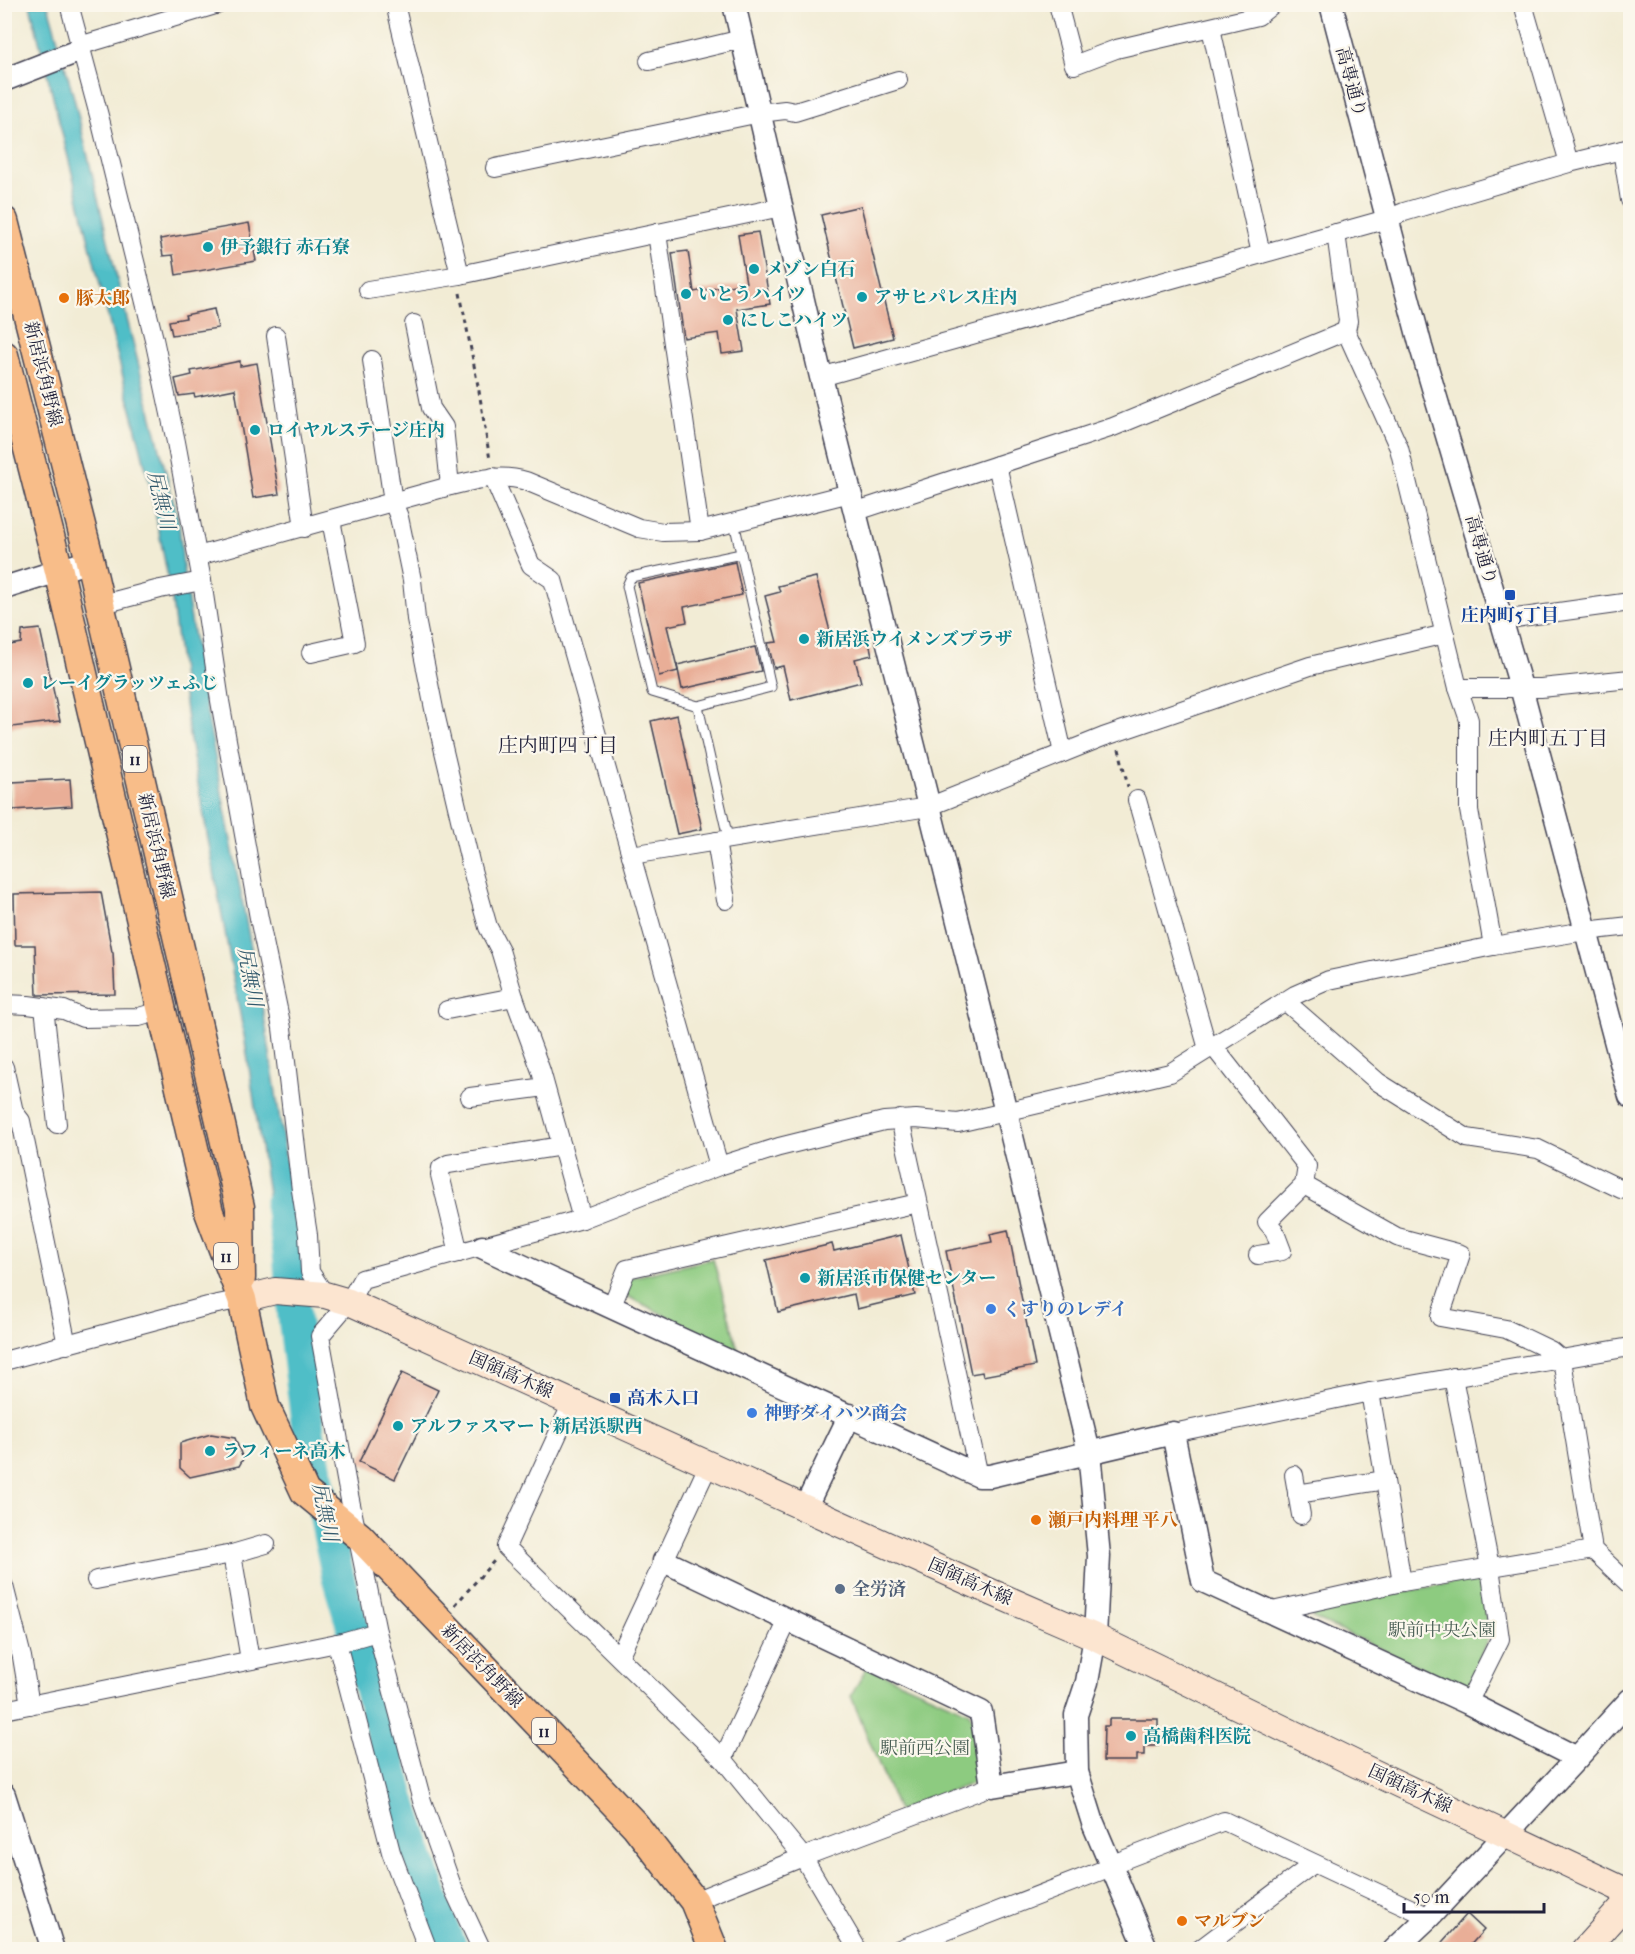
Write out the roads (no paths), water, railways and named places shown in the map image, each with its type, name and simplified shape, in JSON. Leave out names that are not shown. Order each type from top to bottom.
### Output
[{"type":"main road","name":"新居浜角野線","points":[[4,221],[90,561],[240,1207],[242,1299]]},
{"type":"main road","name":"新居浜角野線","points":[[4,355],[59,571],[209,1212],[242,1299],[265,1406],[305,1492],[355,1533],[635,1825],[694,1901],[714,1950]]},
{"type":"main road","points":[[242,1299],[275,1291],[325,1296]]},
{"type":"main road","name":"国領高木線","points":[[325,1296],[572,1403],[1095,1637],[1358,1765],[1630,1893]]},
{"type":"main road","points":[[1584,1950],[1630,1899]]},
{"type":"street","points":[[69,4],[76,50],[101,123],[154,339],[198,556],[198,582],[259,918],[282,1028],[308,1235],[310,1272],[325,1296],[320,1336],[372,1633],[422,1802],[452,1886],[482,1950]]},
{"type":"street","points":[[8,79],[76,50],[219,4]]},
{"type":"street","points":[[395,4],[458,276]]},
{"type":"street","points":[[734,4],[820,377],[1006,1112],[1089,1452],[1099,1556],[1095,1637],[1077,1715],[1077,1772],[1093,1823],[1147,1950]]},
{"type":"street","points":[[1058,4],[1074,65],[1116,50],[1258,16],[1273,4]]},
{"type":"street","name":"高専通り","points":[[1331,4],[1421,347],[1521,687],[1630,1096]]},
{"type":"street","points":[[1523,4],[1569,163]]},
{"type":"street","points":[[1211,28],[1260,254]]},
{"type":"street","points":[[649,61],[742,39]]},
{"type":"street","points":[[495,168],[760,113],[785,110],[795,112],[898,80]]},
{"type":"street","points":[[820,377],[1387,219],[1569,163],[1626,149],[1630,200]]},
{"type":"street","points":[[368,290],[458,276],[781,207]]},
{"type":"street","points":[[657,233],[700,531]]},
{"type":"street","points":[[1336,233],[1348,321],[1346,331],[1399,448],[1458,688],[1469,720],[1469,810],[1493,946]]},
{"type":"street","points":[[414,324],[431,408],[444,427],[450,486]]},
{"type":"street","points":[[198,556],[450,486],[493,477],[511,476],[639,528],[663,532],[700,531],[734,522],[852,502],[997,465],[1113,427],[1346,331]]},
{"type":"street","points":[[276,336],[304,528]]},
{"type":"street","points":[[372,360],[393,502],[406,548],[419,631],[458,817],[488,927],[500,950],[545,1087],[582,1219]]},
{"type":"street","points":[[997,465],[1063,753]]},
{"type":"street","points":[[493,477],[531,565],[553,580],[719,1167]]},
{"type":"street","points":[[311,653],[355,644],[332,520]]},
{"type":"street","points":[[4,588],[90,561]]},
{"type":"street","points":[[99,605],[198,582]]},
{"type":"street","points":[[1501,620],[1630,602]]},
{"type":"street","points":[[631,855],[928,807],[1114,733],[1310,666],[1445,634]]},
{"type":"street","points":[[1458,688],[1541,688],[1630,679]]},
{"type":"street","points":[[1137,800],[1210,1047],[1307,1166],[1304,1185],[1268,1222],[1274,1230],[1282,1251],[1258,1255]]},
{"type":"street","points":[[722,839],[726,900]]},
{"type":"street","points":[[325,1296],[362,1279],[582,1219],[719,1167],[779,1147],[884,1120],[958,1123],[1170,1073],[1285,1002],[1329,980],[1493,946],[1630,926]]},
{"type":"street","points":[[447,1010],[514,997]]},
{"type":"street","points":[[1285,1002],[1378,1082],[1467,1138],[1538,1149],[1621,1189],[1630,1191]]},
{"type":"street","points":[[4,1004],[64,1010],[83,1018],[139,1017],[163,1010]]},
{"type":"street","points":[[44,1007],[57,1124]]},
{"type":"street","points":[[4,1067],[14,1112],[21,1121],[67,1345]]},
{"type":"street","points":[[470,1097],[545,1087]]},
{"type":"street","points":[[900,1119],[979,1476]]},
{"type":"street","points":[[459,1253],[440,1174],[441,1168],[448,1164],[562,1146]]},
{"type":"street","points":[[1304,1185],[1397,1237],[1461,1254],[1440,1317],[1506,1329],[1550,1350],[1562,1360],[1593,1550],[1630,1585]]},
{"type":"street","points":[[611,1308],[627,1269],[918,1203]]},
{"type":"street","points":[[482,1247],[979,1476],[990,1476],[1173,1433],[1370,1392],[1630,1347]]},
{"type":"street","points":[[4,1360],[242,1299]]},
{"type":"street","points":[[1453,1377],[1490,1567],[1500,1639],[1468,1703]]},
{"type":"street","points":[[1370,1392],[1402,1582]]},
{"type":"street","points":[[572,1403],[506,1547],[723,1759],[803,1857],[858,1950]]},
{"type":"street","points":[[805,1508],[850,1415]]},
{"type":"street","points":[[1173,1433],[1203,1581],[1468,1703],[1577,1758]]},
{"type":"street","points":[[619,1658],[709,1464]]},
{"type":"street","points":[[1294,1475],[1301,1515]]},
{"type":"street","points":[[1297,1494],[1385,1480]]},
{"type":"street","points":[[96,1580],[232,1554],[266,1544]]},
{"type":"street","points":[[1268,1611],[1402,1582],[1593,1550]]},
{"type":"street","points":[[232,1554],[250,1660]]},
{"type":"street","points":[[664,1561],[981,1712],[992,1786]]},
{"type":"street","points":[[4,1586],[22,1657],[30,1705]]},
{"type":"street","points":[[723,1759],[788,1620]]},
{"type":"street","points":[[4,1710],[340,1642],[372,1633]]},
{"type":"street","points":[[340,1642],[391,1852],[428,1950]]},
{"type":"street","points":[[1394,1950],[1429,1917],[1630,1700]]},
{"type":"street","points":[[694,1901],[803,1857],[992,1786],[1077,1772]]},
{"type":"street","points":[[4,1796],[53,1950]]},
{"type":"street","points":[[897,1950],[1224,1821],[1429,1917]]},
{"type":"street","points":[[1199,1950],[1313,1864]]},
{"type":"lane","points":[[734,522],[771,687],[698,706],[652,693],[627,586],[631,576],[741,554]]},
{"type":"lane","points":[[698,706],[722,839]]},
{"type":"water","points":[[30,5],[48,5],[74,98],[179,524],[184,577],[202,687],[266,1027],[292,1200],[296,1256],[277,1244],[272,1220],[245,1041],[189,735],[171,593],[149,481]]},
{"type":"waterway","name":"尻無川","points":[[281,1205],[289,1252],[294,1317],[309,1437],[338,1577],[400,1801],[442,1927],[452,1950]]},
{"type":"place","name":"伊予銀行 赤石寮","points":[[208,247]]},
{"type":"place","name":"メゾン白石","points":[[754,269]]},
{"type":"place","name":"いとうハイツ","points":[[686,294]]},
{"type":"place","name":"アサヒパレス庄内","points":[[862,297]]},
{"type":"place","name":"豚太郎","points":[[64,298]]},
{"type":"place","name":"にしこハイツ","points":[[728,320]]},
{"type":"place","name":"ロイヤルステージ庄内","points":[[255,430]]},
{"type":"place","name":"庄内町5丁目","points":[[1510,595]]},
{"type":"place","name":"新居浜ウイメンズプラザ","points":[[804,639]]},
{"type":"place","name":"レーイグラッツェふじ","points":[[28,683]]},
{"type":"place","name":"新居浜市保健センター","points":[[805,1278]]},
{"type":"place","name":"くすりのレデイ","points":[[991,1309]]},
{"type":"place","name":"高木入口","points":[[615,1398]]},
{"type":"place","name":"神野ダイハツ商会","points":[[752,1413]]},
{"type":"place","name":"アルファスマート新居浜駅西","points":[[398,1426]]},
{"type":"place","name":"ラフィーネ高木","points":[[210,1451]]},
{"type":"place","name":"瀬戸内料理 平八","points":[[1036,1520]]},
{"type":"place","name":"全労済","points":[[840,1589]]},
{"type":"place","name":"高橋歯科医院","points":[[1131,1736]]},
{"type":"place","name":"マルブン","points":[[1182,1921]]},
{"type":"district","name":"庄内町五丁目","points":[[1548,738]]},
{"type":"district","name":"庄内町四丁目","points":[[558,745]]},
{"type":"park label","name":"駅前中央公園","points":[[1442,1630]]},
{"type":"park label","name":"駅前西公園","points":[[925,1748]]}]
